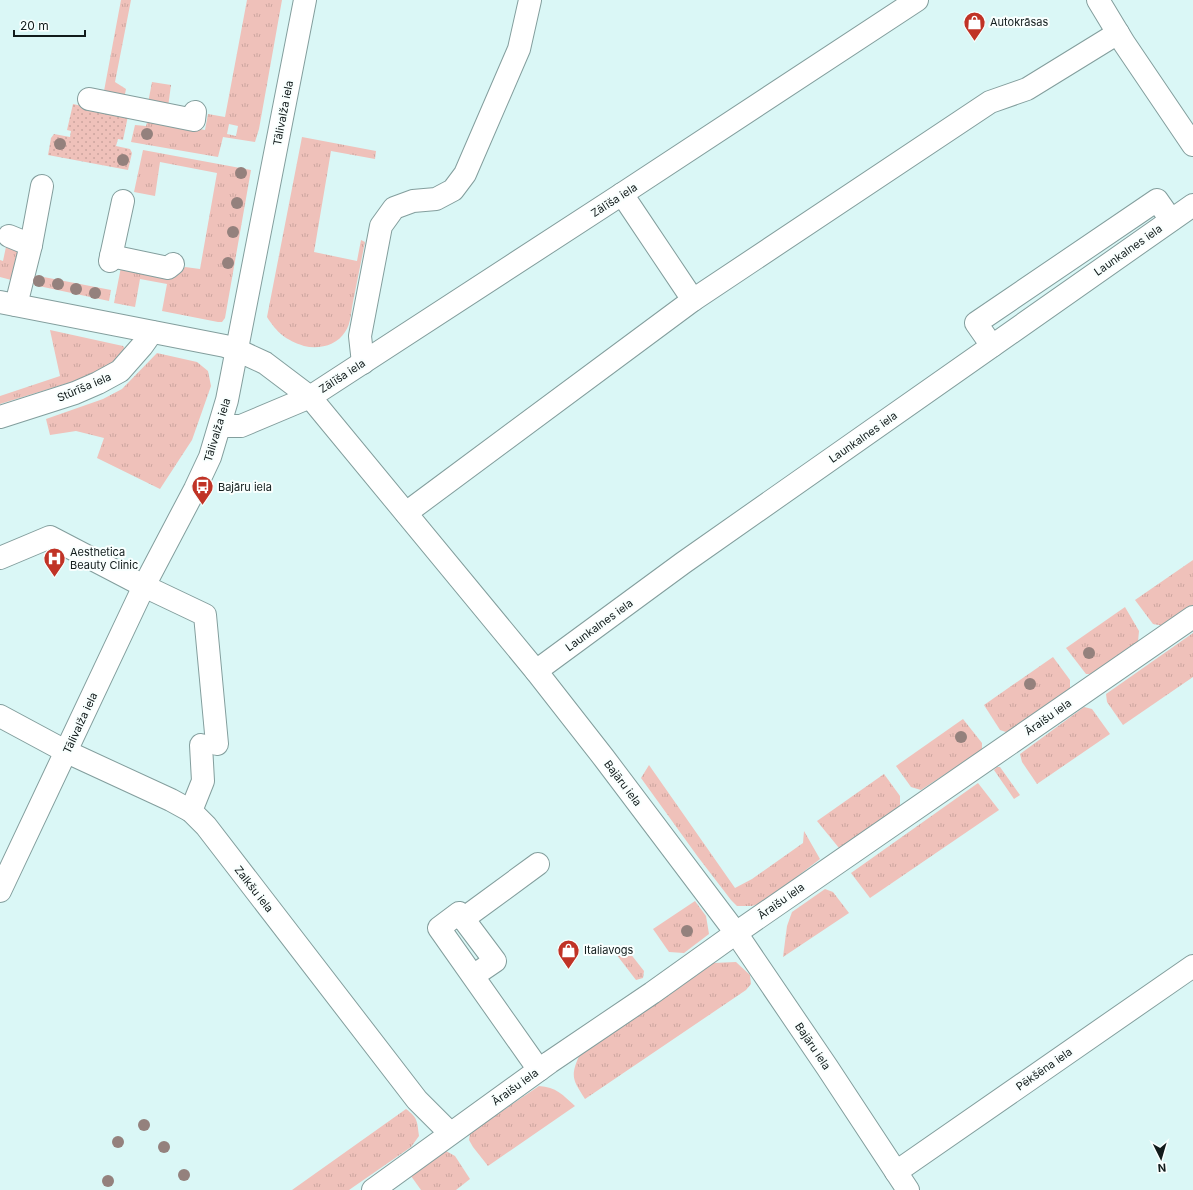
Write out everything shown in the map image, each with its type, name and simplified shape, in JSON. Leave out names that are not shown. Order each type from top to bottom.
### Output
[{"type":"street","name":"Tālivalža iela","points":[[0,891],[67,752],[144,586],[195,490],[210,457],[227,400],[305,0]]},
{"type":"street","points":[[363,363],[360,336],[381,226],[394,208],[413,201],[436,199],[453,190],[465,174],[519,49],[530,0]]},
{"type":"street","name":"Zālīša iela","points":[[310,398],[916,0]]},
{"type":"street","points":[[1098,0],[1118,33],[1193,144]]},
{"type":"street","points":[[406,513],[693,300],[990,102],[1027,89],[1118,33]]},
{"type":"street","points":[[89,99],[194,120],[195,112]]},
{"type":"street","points":[[8,303],[31,245],[42,186]]},
{"type":"street","points":[[622,194],[693,300]]},
{"type":"street","points":[[992,346],[976,322],[1157,200],[1171,220]]},
{"type":"street","points":[[123,201],[111,258],[168,268],[173,264]]},
{"type":"street","name":"Launkalnes iela","points":[[536,671],[683,563],[1193,205]]},
{"type":"street","points":[[1112,230],[1128,251]]},
{"type":"street","points":[[8,236],[31,245]]},
{"type":"street","points":[[1015,297],[1031,318]]},
{"type":"street","name":"Bajāru iela","points":[[8,303],[225,346],[266,363],[310,398],[536,671],[604,758],[736,933],[908,1190]]},
{"type":"street","name":"Stūrīša iela","points":[[0,416],[75,393],[120,371],[152,332]]},
{"type":"street","points":[[220,426],[241,426],[310,398]]},
{"type":"street","points":[[0,558],[50,538],[205,615],[209,744],[203,781],[191,811]]},
{"type":"street","name":"Āraišu iela","points":[[372,1190],[539,1070],[1193,617]]},
{"type":"street","name":"Zalkšu iela","points":[[0,716],[67,752],[171,800],[191,811],[206,826],[417,1100],[450,1133]]},
{"type":"street","points":[[538,864],[463,919],[459,913],[439,928],[539,1070]]},
{"type":"street","name":"Pēkšēna iela","points":[[896,1172],[1193,966]]},
{"type":"green space","points":[[121,0],[131,0],[115,82],[126,89],[125,94],[117,96],[104,91]]},
{"type":"green space","points":[[247,0],[282,0],[259,129],[255,142],[223,137],[218,157],[131,142],[135,125],[146,126],[148,119],[205,130],[208,114],[225,117]],"holes":[[[229,124],[238,126],[236,136],[227,134]]]},
{"type":"green space","points":[[152,82],[171,85],[168,107],[148,103]]},
{"type":"green space","points":[[73,104],[128,116],[123,140],[118,139],[116,146],[130,149],[132,153],[128,170],[48,155],[51,138],[54,134],[70,137],[71,131],[67,130]]},
{"type":"green space","points":[[302,137],[376,151],[375,159],[331,151],[314,252],[357,261],[361,240],[365,242],[347,329],[337,340],[321,347],[304,346],[292,341],[278,332],[267,317]]},
{"type":"green space","points":[[143,150],[251,170],[225,318],[222,322],[162,311],[167,284],[140,279],[135,307],[114,303],[121,267],[167,276],[180,273],[185,267],[200,269],[217,173],[160,162],[155,196],[134,192]]},
{"type":"green space","points":[[7,242],[21,251],[15,281],[0,277],[0,260],[3,261]]},
{"type":"green space","points":[[28,274],[111,290],[109,301],[34,285]]},
{"type":"green space","points":[[50,330],[123,346],[126,350],[112,365],[81,379],[0,404],[0,396],[60,376]]},
{"type":"green space","points":[[157,353],[197,362],[208,371],[211,386],[192,440],[160,489],[97,458],[104,438],[76,431],[50,435],[46,419],[103,399],[122,389]]},
{"type":"green space","points":[[1193,560],[1193,605],[1164,626],[1153,624],[1135,600]]},
{"type":"green space","points":[[1125,607],[1139,631],[1138,642],[1094,674],[1086,674],[1066,648]]},
{"type":"green space","points":[[1193,633],[1193,677],[1123,725],[1107,702],[1106,694]]},
{"type":"green space","points":[[1053,657],[1070,680],[1070,691],[1009,733],[1000,730],[984,705]]},
{"type":"green space","points":[[1084,707],[1092,709],[1110,734],[1037,784],[1022,762],[1020,754]]},
{"type":"green space","points":[[963,719],[982,743],[982,750],[921,790],[911,787],[896,766]]},
{"type":"green space","points":[[649,765],[735,888],[752,879],[803,843],[804,831],[820,859],[764,902],[752,906],[737,906],[698,857],[641,778]]},
{"type":"green space","points":[[997,767],[1000,767],[1020,795],[1014,799],[994,770]]},
{"type":"green space","points":[[884,774],[900,796],[900,806],[839,848],[817,821]]},
{"type":"green space","points":[[978,783],[999,810],[870,898],[851,873]]},
{"type":"green space","points":[[825,889],[833,892],[849,913],[783,957],[787,926],[792,912]]},
{"type":"green space","points":[[695,901],[706,916],[709,934],[684,953],[669,952],[653,929]]},
{"type":"green space","points":[[626,948],[644,971],[643,978],[636,980],[616,954]]},
{"type":"green space","points":[[736,962],[750,975],[751,984],[746,990],[585,1099],[575,1083],[574,1078],[574,1069],[579,1056],[713,963]]},
{"type":"green space","points":[[539,1086],[555,1090],[575,1106],[488,1166],[469,1140],[470,1133]]},
{"type":"green space","points":[[406,1109],[415,1118],[418,1127],[419,1136],[411,1147],[349,1190],[292,1190]]},
{"type":"green space","points":[[446,1151],[455,1156],[470,1179],[456,1190],[421,1190],[411,1176]]},
{"type":"place","name":"Autokrāsas","points":[[974,42]]},
{"type":"place","name":"Bajāru iela","points":[[203,506]]},
{"type":"place","name":"Aesthetica Beauty Clinic","points":[[54,578]]},
{"type":"place","name":"Italiavogs","points":[[568,970]]}]
